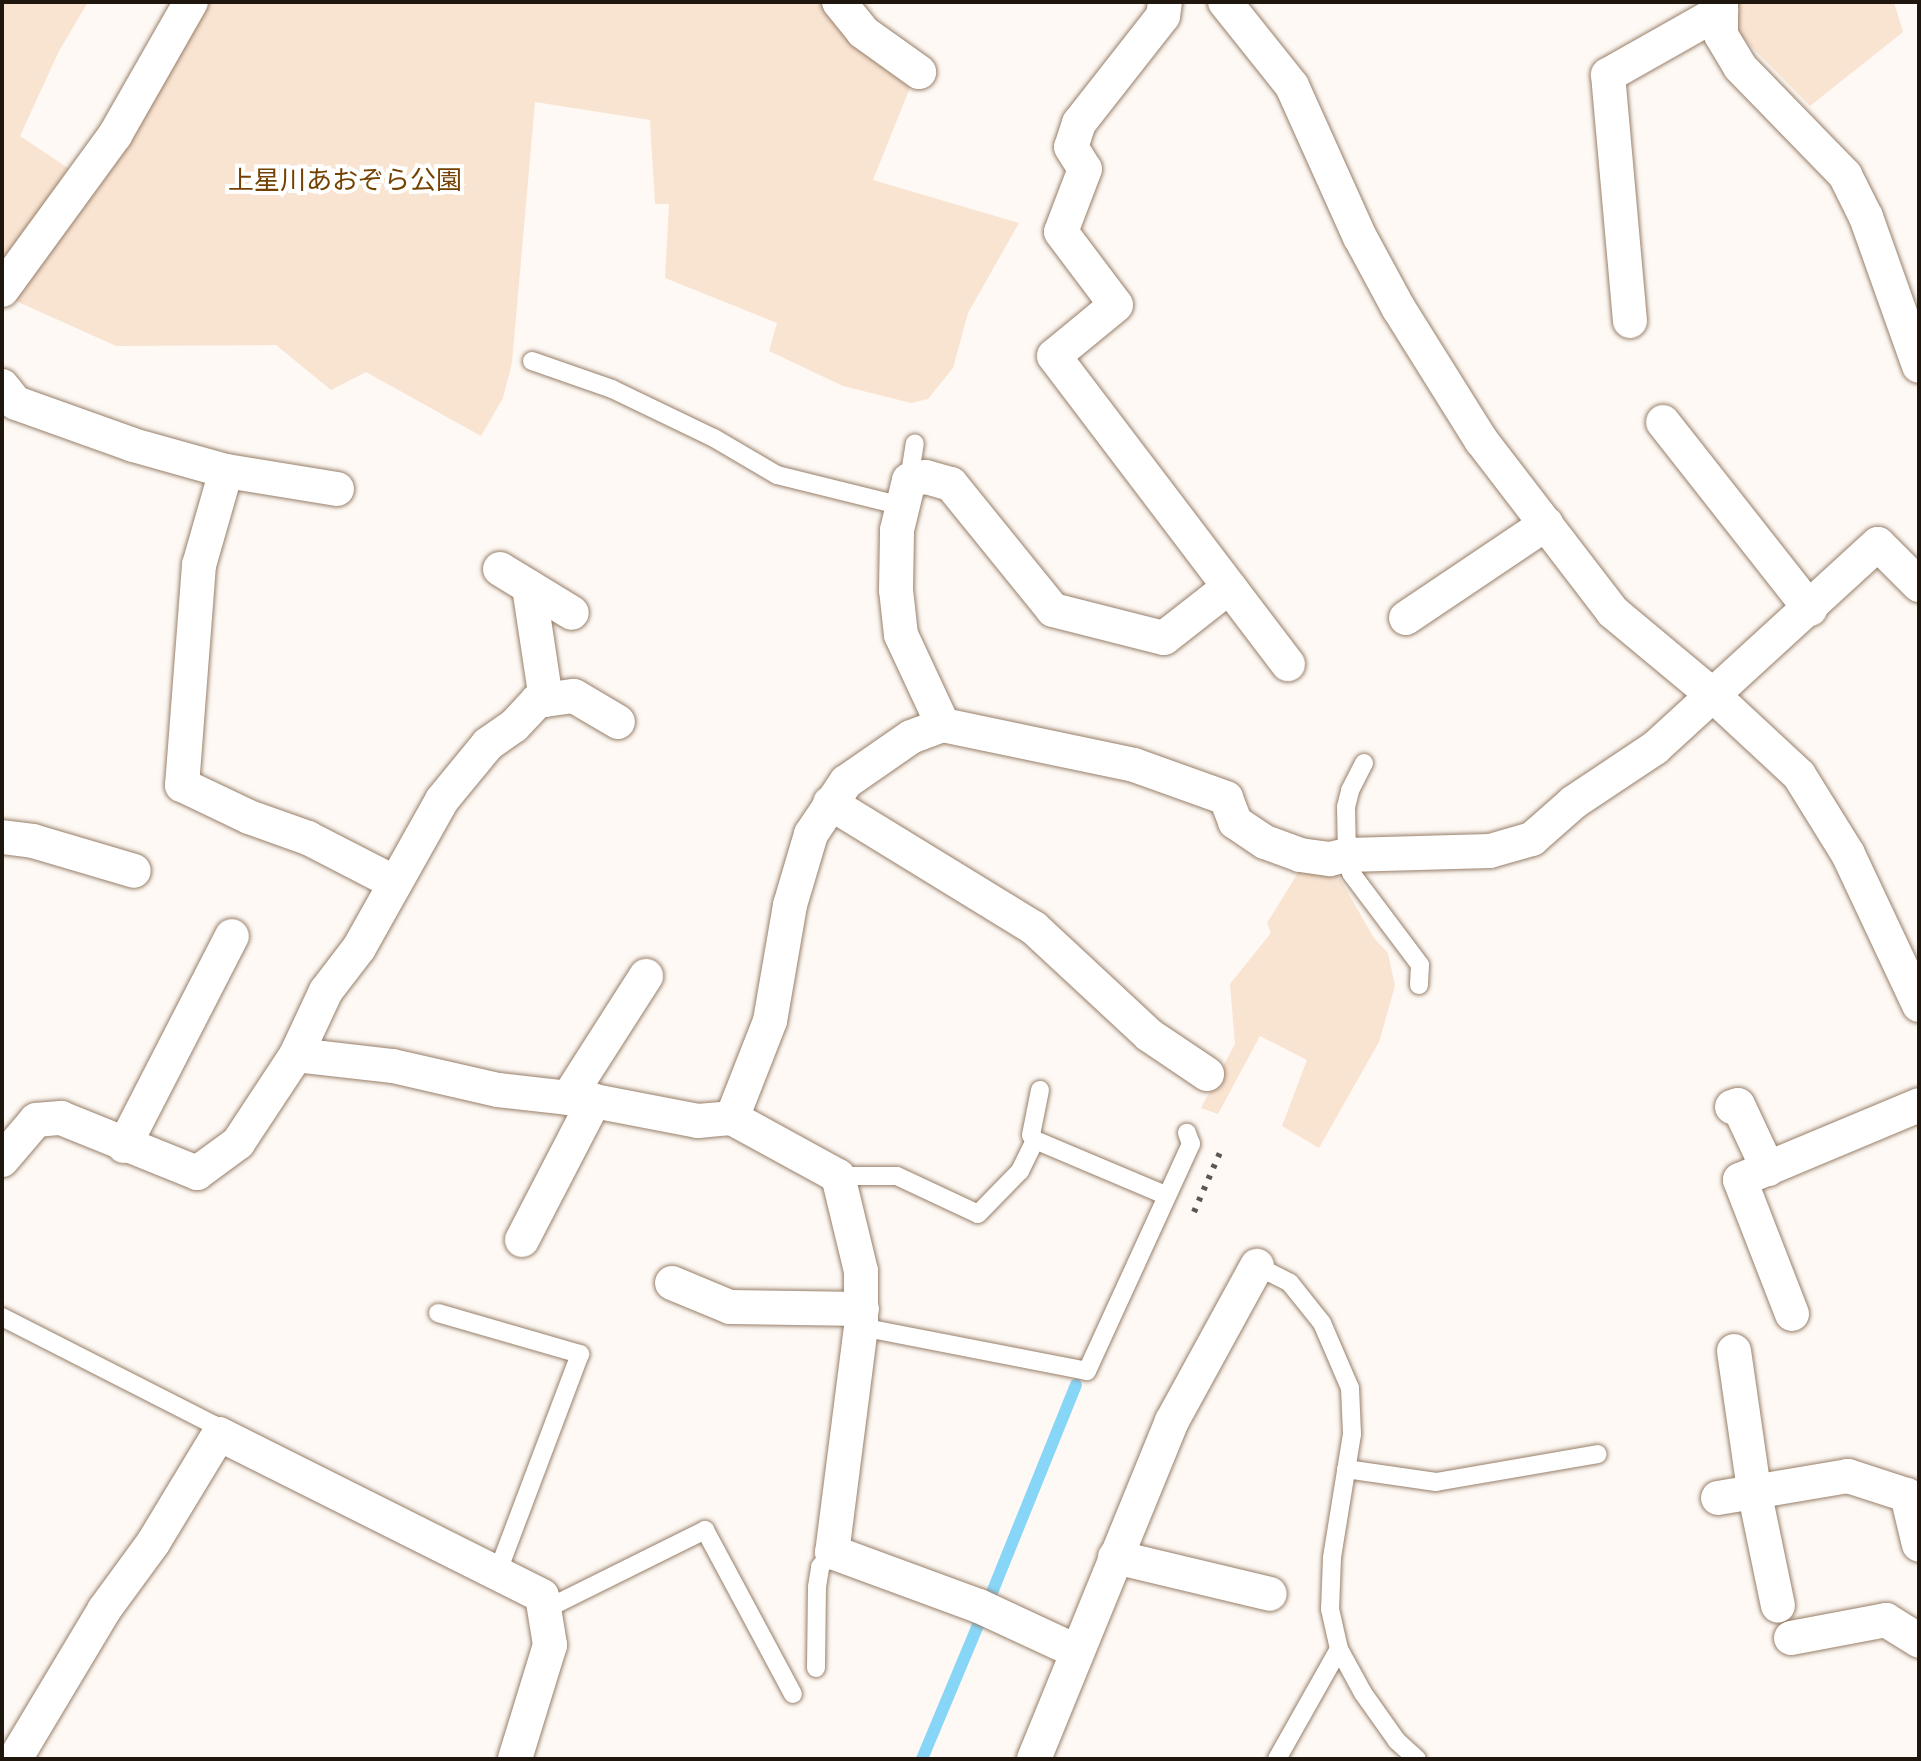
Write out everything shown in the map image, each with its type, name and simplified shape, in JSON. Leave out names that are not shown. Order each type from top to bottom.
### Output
[{"type":"street","points":[[2,290],[115,135],[191,2]]},
{"type":"street","points":[[839,2],[863,32],[919,72]]},
{"type":"street","points":[[1165,2],[1163,16],[1079,123],[1068,154],[1085,169],[1061,232],[1116,305],[1054,356],[1288,664]]},
{"type":"street","points":[[1225,2],[1292,86],[1360,237],[1399,309],[1481,440],[1613,612],[1715,697],[1799,775],[1848,854],[1919,1005]]},
{"type":"street","points":[[1630,321],[1608,75],[1721,6]]},
{"type":"street","points":[[1721,6],[1721,35],[1740,67],[1845,175],[1866,217],[1919,366]]},
{"type":"street","points":[[2,386],[16,403],[133,445],[226,471],[337,489]]},
{"type":"street","points":[[1663,422],[1810,609]]},
{"type":"street","points":[[226,471],[199,565],[182,785],[249,817],[308,838],[395,883]]},
{"type":"street","points":[[943,725],[901,635],[896,590],[897,530],[906,493],[926,477],[951,484],[1053,610],[1164,638],[1229,587]]},
{"type":"street","points":[[1406,618],[1546,524]]},
{"type":"street","points":[[732,1118],[770,1021],[790,905],[811,834],[846,782],[911,737],[943,725],[1134,765],[1226,798],[1235,822],[1265,842],[1300,855],[1330,859],[1347,855],[1490,851],[1532,839],[1574,802],[1655,748],[1715,697],[1878,544],[1919,585]]},
{"type":"street","points":[[546,700],[514,578],[572,613]]},
{"type":"street","points":[[2,1160],[36,1120],[61,1118],[197,1173],[238,1143],[296,1055],[326,991],[359,948],[442,800],[488,744],[514,726],[537,701],[574,696],[618,722]]},
{"type":"street","points":[[830,803],[1034,928],[1149,1035],[1207,1074]]},
{"type":"street","points":[[2,837],[33,841],[134,871]]},
{"type":"street","points":[[124,1146],[232,936]]},
{"type":"street","points":[[522,1240],[581,1100],[646,976]]},
{"type":"street","points":[[296,1055],[393,1066],[498,1090],[581,1100],[698,1121],[732,1118],[838,1176],[861,1271],[862,1318],[832,1552],[979,1606],[1076,1651]]},
{"type":"street","points":[[1732,1107],[1738,1105],[1768,1169]]},
{"type":"street","points":[[1792,1314],[1740,1180],[1919,1105]]},
{"type":"street","points":[[1034,1759],[1172,1421],[1257,1266]]},
{"type":"street","points":[[672,1283],[730,1307],[862,1318]]},
{"type":"street","points":[[1734,1351],[1754,1490],[1778,1606]]},
{"type":"street","points":[[15,1759],[104,1610],[153,1543],[219,1434],[542,1596],[550,1645],[515,1759]]},
{"type":"street","points":[[1718,1498],[1848,1476],[1907,1495],[1915,1507],[1919,1545]]},
{"type":"street","points":[[1115,1557],[1270,1594]]},
{"type":"street","points":[[1791,1638],[1886,1620],[1919,1641]]},
{"type":"lane","points":[[532,361],[612,389],[714,438],[777,475],[906,493],[915,443]]},
{"type":"lane","points":[[1364,763],[1346,807],[1347,855],[1351,873],[1420,965],[1419,985]]},
{"type":"lane","points":[[1040,1090],[1031,1135],[1035,1140],[1165,1195]]},
{"type":"lane","points":[[862,1318],[1087,1371],[1165,1195],[1172,1190],[1191,1144],[1187,1133]]},
{"type":"lane","points":[[838,1176],[897,1176],[978,1214],[1020,1171],[1035,1140]]},
{"type":"lane","points":[[1257,1266],[1290,1283],[1322,1323],[1350,1388],[1352,1434],[1332,1558],[1330,1609],[1339,1649],[1397,1741],[1417,1759]]},
{"type":"lane","points":[[438,1313],[580,1354],[497,1574]]},
{"type":"lane","points":[[2,1317],[214,1425],[219,1434]]},
{"type":"lane","points":[[1346,1469],[1436,1482],[1598,1454]]},
{"type":"lane","points":[[544,1610],[705,1530],[793,1694]]},
{"type":"lane","points":[[816,1668],[817,1587],[820,1567],[832,1552]]},
{"type":"lane","points":[[1277,1759],[1339,1649]]},
{"type":"green space","points":[[2,2],[88,2],[59,51],[20,136],[74,172],[2,268]]},
{"type":"green space","name":"上星川あおぞら公園","points":[[196,2],[825,2],[913,80],[873,180],[1019,223],[968,313],[953,368],[928,399],[911,403],[843,386],[769,351],[777,323],[665,278],[669,204],[655,204],[650,120],[535,102],[512,363],[503,398],[481,436],[366,372],[331,390],[276,345],[116,346],[5,296]]},
{"type":"green space","points":[[1732,2],[1894,2],[1903,32],[1810,106],[1732,27]]},
{"type":"green space","points":[[1301,868],[1336,872],[1374,938],[1388,953],[1395,986],[1379,1042],[1319,1148],[1282,1126],[1307,1060],[1260,1036],[1218,1114],[1201,1108],[1235,1044],[1230,984],[1271,933],[1267,923]]},
{"type":"waterway","points":[[989,1600],[1076,1385]]},
{"type":"waterway","points":[[922,1759],[981,1618]]},
{"type":"railway","points":[[1194,1212],[1222,1148]]}]
